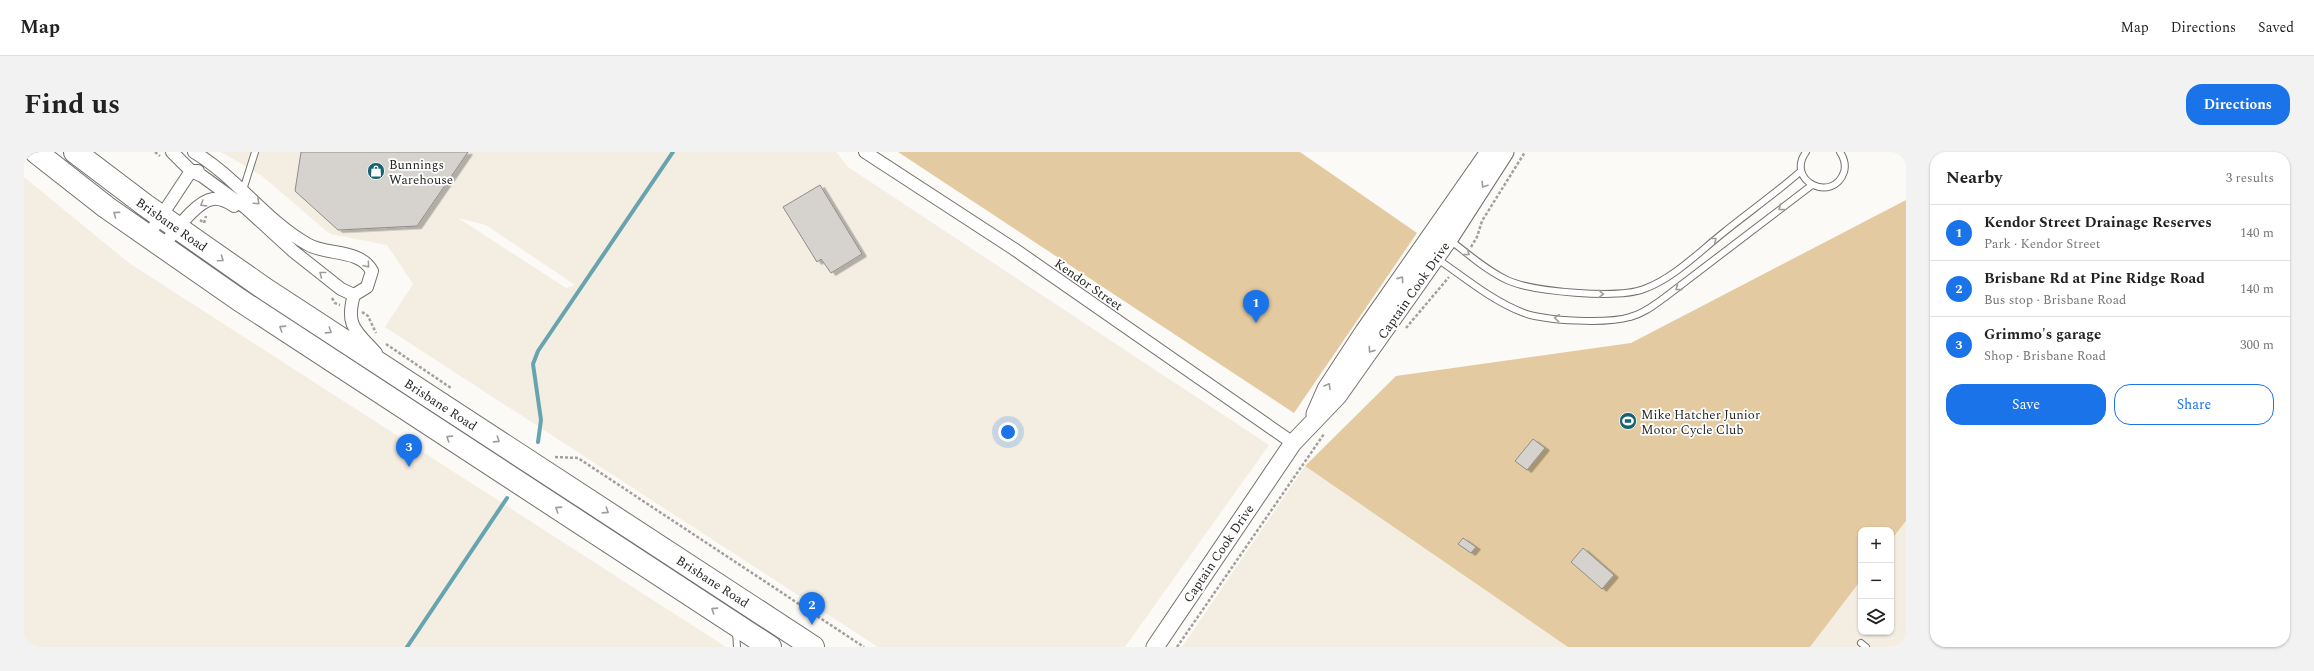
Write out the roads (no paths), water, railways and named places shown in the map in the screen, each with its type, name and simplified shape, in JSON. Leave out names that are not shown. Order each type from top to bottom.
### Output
[{"type":"highway","name":"Brisbane Road","points":[[36,152],[156,241],[242,302],[770,647]]},
{"type":"highway","name":"Brisbane Road","points":[[76,152],[177,219],[394,373],[813,647]]},
{"type":"street","points":[[194,152],[223,173],[284,227],[308,245],[355,257],[369,265],[372,271],[367,287],[354,295],[350,308],[352,323],[356,331],[394,373]]},
{"type":"street","name":"Kendor Street","points":[[865,152],[1014,249],[1293,443]]},
{"type":"street","name":"Captain Cook Drive","points":[[1442,234],[1489,152]]},
{"type":"street","name":"Captain Cook Drive","points":[[1155,647],[1293,443],[1311,421],[1338,396],[1442,234],[1505,152]]},
{"type":"street","points":[[168,156],[191,171],[202,176],[246,208],[262,225]]},
{"type":"street","points":[[191,171],[204,170],[223,173]]},
{"type":"street","points":[[156,241],[177,219],[191,171]]},
{"type":"street","points":[[156,241],[177,219],[207,200],[220,199],[236,207],[262,225],[341,289],[354,295]]},
{"type":"lane","points":[[243,190],[255,152]]},
{"type":"lane","points":[[1806,152],[1802,160],[1802,171],[1806,180],[1812,185],[1829,187],[1840,180],[1845,167],[1841,153]]},
{"type":"lane","points":[[1442,234],[1496,274],[1517,284],[1530,288],[1594,294],[1629,293],[1643,290],[1670,275],[1802,171]]},
{"type":"lane","points":[[1429,253],[1492,296],[1525,313],[1572,320],[1618,320],[1639,314],[1664,298],[1812,185]]},
{"type":"lane","points":[[736,625],[737,647]]},
{"type":"waterway","points":[[538,442],[541,420],[533,364],[538,351],[673,152]]},
{"type":"waterway","points":[[407,647],[507,498]]},
{"type":"place","name":"Bunnings Warehouse","points":[[376,171]]},
{"type":"place","name":"Kendor Street Drainage Reserves","points":[[1256,323]]},
{"type":"place","name":"Mike Hatcher Junior Motor Cycle Club","points":[[1628,421]]},
{"type":"place","name":"Grimmo's garage","points":[[409,467]]},
{"type":"place","name":"Brisbane Rd at Pine Ridge Road","points":[[812,625]]}]
